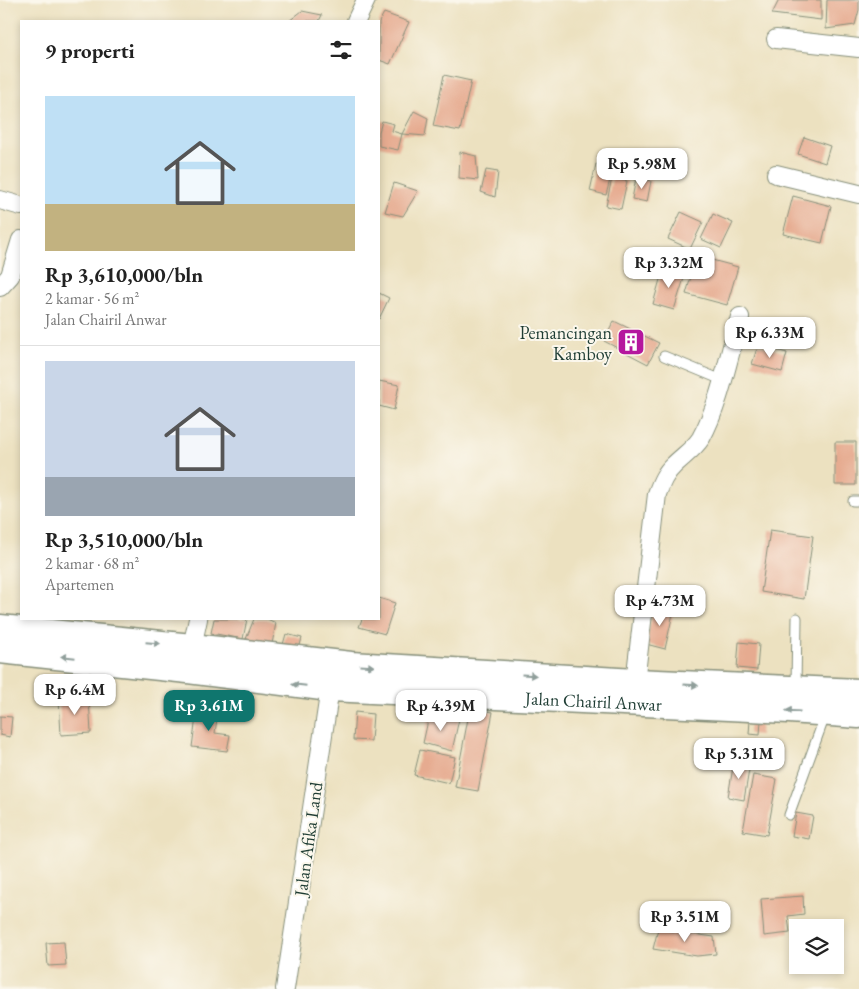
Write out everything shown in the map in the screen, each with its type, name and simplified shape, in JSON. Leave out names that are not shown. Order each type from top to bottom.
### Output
[{"type":"main road","name":"Jalan Chairil Anwar","points":[[0,628],[330,688],[859,715]]},
{"type":"main road","name":"Jalan Chairil Anwar","points":[[0,650],[119,651],[192,647],[351,665],[635,682],[859,692]]},
{"type":"street","points":[[356,20],[366,0]]},
{"type":"street","points":[[776,39],[859,48]]},
{"type":"street","points":[[776,174],[859,194]]},
{"type":"street","points":[[0,200],[20,206]]},
{"type":"street","points":[[0,287],[10,276],[20,243]]},
{"type":"street","points":[[635,682],[657,494],[668,472],[701,438],[718,397],[740,317]]},
{"type":"street","points":[[192,647],[198,620]]},
{"type":"street","name":"Jalan Afika Land","points":[[285,989],[330,688]]},
{"type":"lane","points":[[664,356],[722,380]]},
{"type":"lane","points":[[796,689],[797,618]]},
{"type":"lane","points":[[789,815],[826,713]]},
{"type":"building","points":[[779,0],[821,0],[821,20],[772,14]]},
{"type":"building","points":[[827,0],[859,0],[859,10],[855,25],[826,29]]},
{"type":"building","points":[[302,11],[322,15],[320,20],[290,20]]},
{"type":"building","points":[[384,13],[409,22],[390,64],[380,60],[380,20]]},
{"type":"building","points":[[444,75],[471,81],[460,131],[433,126]]},
{"type":"building","points":[[414,111],[428,118],[425,136],[402,134]]},
{"type":"building","points":[[382,121],[394,124],[392,131],[402,134],[398,150],[380,146]]},
{"type":"building","points":[[804,137],[830,146],[825,163],[798,154]]},
{"type":"building","points":[[460,152],[476,156],[478,180],[459,178]]},
{"type":"building","points":[[596,164],[613,168],[606,195],[590,191]]},
{"type":"building","points":[[486,170],[498,172],[495,197],[481,192]]},
{"type":"building","points":[[612,178],[627,181],[621,209],[606,206]]},
{"type":"building","points":[[636,178],[651,181],[647,202],[632,199]]},
{"type":"building","points":[[394,183],[418,191],[403,216],[385,212]]},
{"type":"building","points":[[793,196],[831,206],[822,243],[783,234]]},
{"type":"building","points":[[681,212],[703,222],[690,249],[668,239]]},
{"type":"building","points":[[713,214],[733,223],[721,248],[701,239]]},
{"type":"building","points":[[697,256],[738,267],[727,305],[686,294]]},
{"type":"building","points":[[663,269],[685,275],[674,310],[653,304]]},
{"type":"building","points":[[380,294],[389,298],[380,317]]},
{"type":"building","name":"Pemancingan Kamboy","points":[[614,321],[659,343],[648,364],[604,341]]},
{"type":"building","points":[[758,345],[787,353],[782,372],[752,364]]},
{"type":"building","points":[[380,381],[399,385],[394,410],[380,406]]},
{"type":"building","points":[[835,442],[856,442],[856,485],[835,485]]},
{"type":"building","points":[[770,530],[813,536],[804,599],[761,592]]},
{"type":"building","points":[[380,598],[395,603],[385,634],[359,627],[362,620],[380,620]]},
{"type":"building","points":[[654,605],[674,609],[665,649],[646,644]]},
{"type":"building","points":[[214,620],[247,620],[243,639],[211,633]]},
{"type":"building","points":[[254,620],[269,620],[276,623],[272,644],[246,639]]},
{"type":"building","points":[[286,634],[302,638],[298,652],[282,648]]},
{"type":"building","points":[[739,642],[759,644],[757,670],[737,668]]},
{"type":"building","points":[[89,698],[91,733],[61,735],[59,699]]},
{"type":"building","points":[[470,708],[493,712],[478,791],[455,787]]},
{"type":"building","points":[[197,710],[218,712],[215,733],[230,735],[227,751],[192,747]]},
{"type":"building","points":[[355,712],[373,714],[371,741],[353,740]]},
{"type":"building","points":[[0,716],[12,717],[10,737],[0,735]]},
{"type":"building","points":[[429,716],[459,719],[452,751],[423,743]]},
{"type":"building","points":[[750,720],[761,720],[760,735],[749,734]]},
{"type":"building","points":[[420,750],[455,757],[449,783],[414,775]]},
{"type":"building","points":[[734,761],[750,764],[744,800],[728,797]]},
{"type":"building","points":[[753,775],[777,779],[767,835],[743,831]]},
{"type":"building","points":[[796,813],[813,816],[809,839],[792,836]]},
{"type":"building","points":[[803,896],[804,914],[788,916],[789,933],[764,936],[761,899]]},
{"type":"building","points":[[658,929],[714,937],[716,954],[697,956],[653,949]]},
{"type":"building","points":[[64,942],[66,965],[48,966],[46,943]]},
{"type":"place","name":"Pemancingan Kamboy","points":[[631,342]]}]
